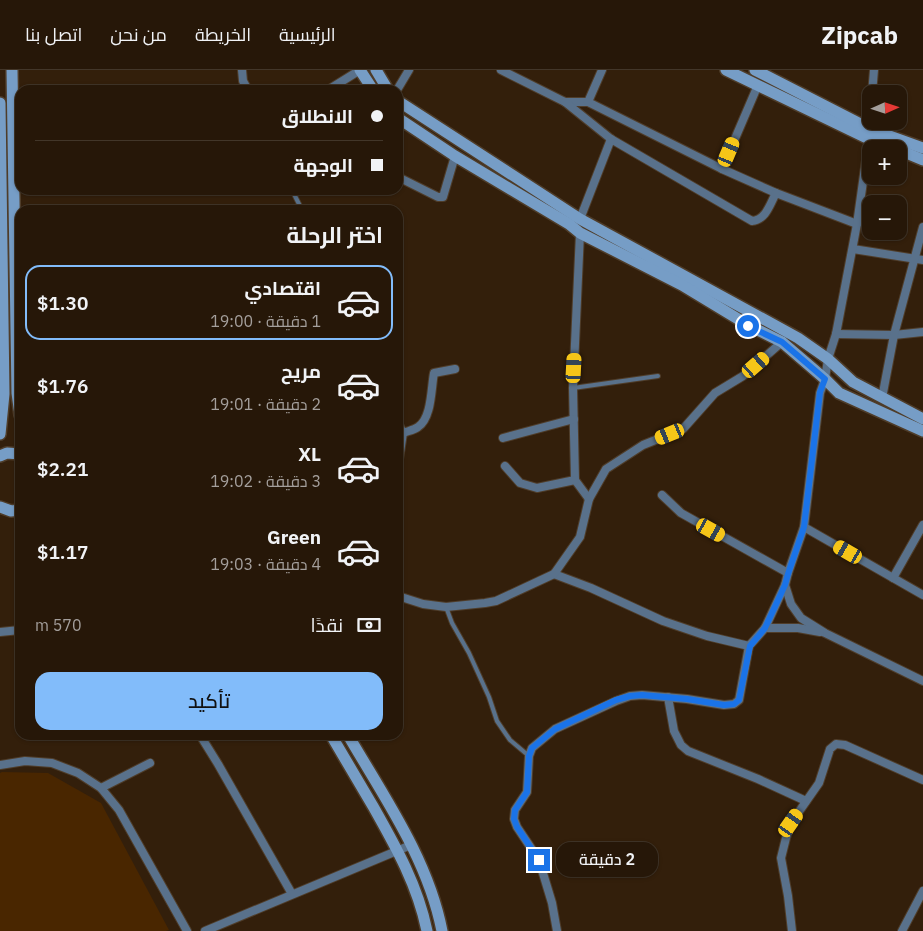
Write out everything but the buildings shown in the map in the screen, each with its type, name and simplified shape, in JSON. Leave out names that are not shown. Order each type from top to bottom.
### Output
[{"type":"street","points":[[12,70],[15,254]]},
{"type":"street","points":[[242,70],[245,85]]},
{"type":"street","points":[[336,85],[360,70],[370,85]]},
{"type":"street","points":[[376,70],[385,85]]},
{"type":"street","points":[[400,85],[409,70]]},
{"type":"street","points":[[501,70],[565,102],[610,139],[752,221],[762,218],[776,193]]},
{"type":"street","points":[[588,102],[602,70]]},
{"type":"street","points":[[726,70],[758,86],[870,134],[923,148]]},
{"type":"street","points":[[754,70],[880,140]]},
{"type":"street","points":[[873,85],[874,70]]},
{"type":"street","points":[[722,169],[758,86]]},
{"type":"street","points":[[565,102],[588,102],[722,169],[776,193],[857,224]]},
{"type":"street","points":[[0,103],[4,394],[0,434]]},
{"type":"street","points":[[403,104],[580,218],[798,338],[828,359],[853,382],[923,419]]},
{"type":"street","points":[[403,121],[455,156],[580,233],[682,285],[748,326],[782,342],[839,393],[923,431]]},
{"type":"street","points":[[557,931],[552,902],[539,860],[517,827],[514,819],[515,810],[527,792],[529,756],[532,748],[555,729],[616,700],[630,696],[668,697],[724,705],[734,704],[739,700],[750,646],[765,628],[785,585],[804,527],[820,392],[836,334],[857,224],[870,130]]},
{"type":"street","points":[[580,218],[610,139]]},
{"type":"street","points":[[907,153],[923,160]]},
{"type":"street","points":[[403,180],[438,197],[443,197],[455,156]]},
{"type":"street","points":[[1,184],[14,184]]},
{"type":"street","points":[[882,398],[894,335],[919,259],[923,227]]},
{"type":"street","points":[[580,233],[573,388],[575,480],[589,499]]},
{"type":"street","points":[[852,249],[919,259]]},
{"type":"street","points":[[836,334],[894,335],[923,332]]},
{"type":"street","points":[[403,598],[423,604],[446,607],[496,601],[554,574],[580,537],[589,499],[606,469],[642,446],[683,429],[715,394],[743,376],[782,342]]},
{"type":"street","points":[[403,433],[419,427],[425,418],[430,406],[434,373],[455,369]]},
{"type":"street","points":[[503,438],[574,419]]},
{"type":"street","points":[[0,456],[15,454]]},
{"type":"street","points":[[505,466],[520,483],[537,488],[575,480]]},
{"type":"street","points":[[662,495],[681,513],[788,574]]},
{"type":"street","points":[[1,509],[15,511]]},
{"type":"street","points":[[893,578],[923,526]]},
{"type":"street","points":[[804,527],[923,595]]},
{"type":"street","points":[[554,574],[591,588],[664,621],[707,636],[750,646]]},
{"type":"street","points":[[785,585],[791,604],[801,618],[824,633],[923,681]]},
{"type":"street","points":[[765,628],[798,628],[824,633]]},
{"type":"street","points":[[0,632],[15,630]]},
{"type":"street","points":[[668,697],[674,731],[681,745],[688,751],[758,779],[806,801]]},
{"type":"street","points":[[203,740],[292,894]]},
{"type":"street","points":[[334,740],[398,851],[421,906],[427,931]]},
{"type":"street","points":[[351,740],[411,845],[428,882],[442,931]]},
{"type":"street","points":[[792,931],[781,858],[791,823],[819,783],[830,749],[836,744],[845,745],[923,780]]},
{"type":"street","points":[[0,765],[25,761],[52,763],[78,773],[101,788],[119,810],[187,931]]},
{"type":"street","points":[[101,788],[150,763]]},
{"type":"street","points":[[206,931],[411,845]]},
{"type":"street","points":[[902,931],[923,891]]},
{"type":"lane","points":[[573,388],[658,376]]},
{"type":"lane","points":[[446,607],[489,697],[496,722],[510,740],[529,756]]},
{"type":"shaded area","points":[[0,773],[48,773],[101,803],[169,930],[0,931]]},
{"type":"route","points":[[539,860],[517,827],[514,819],[515,810],[527,792],[529,756],[532,748],[555,729],[616,700],[630,696],[642,695],[724,705],[734,704],[739,700],[750,646],[765,628],[785,585],[804,527],[820,392],[825,379],[782,342],[748,326]]}]
